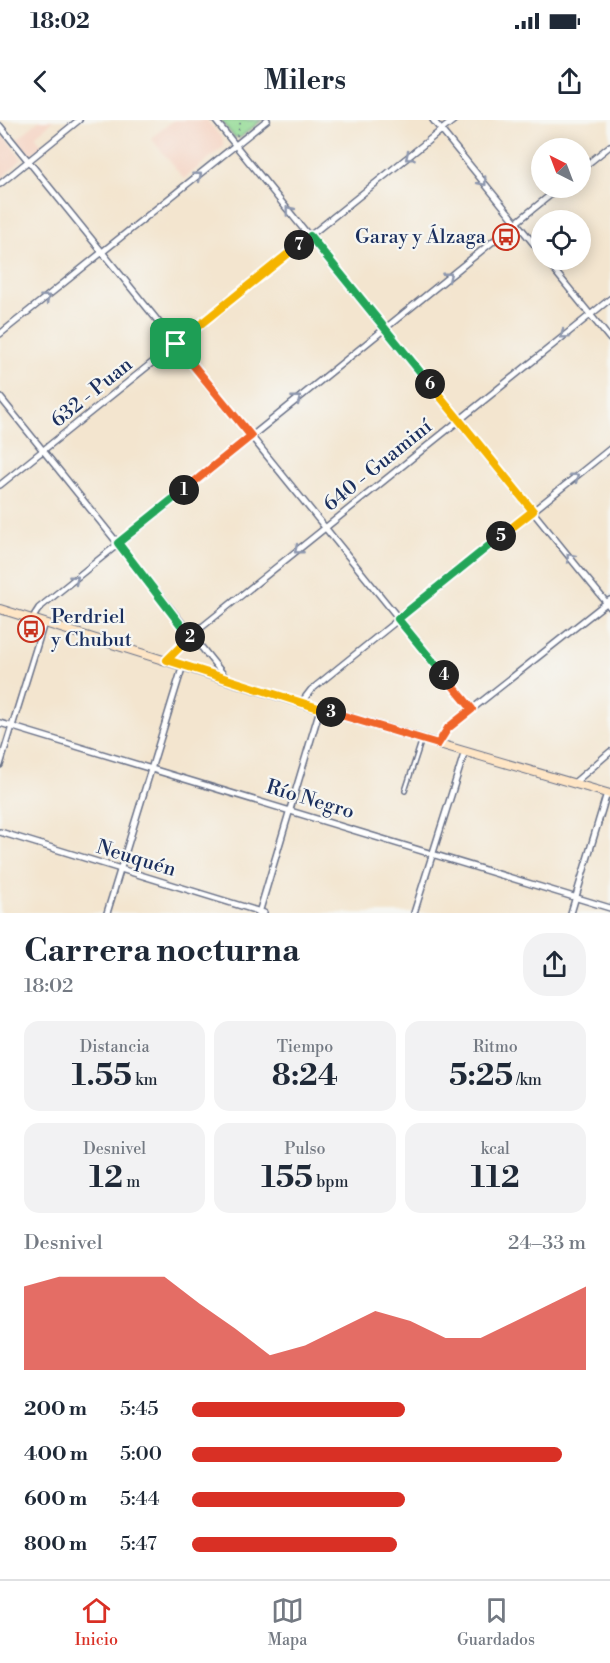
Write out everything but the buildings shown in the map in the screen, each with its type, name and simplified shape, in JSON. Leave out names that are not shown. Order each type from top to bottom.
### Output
[{"type":"main road","points":[[0,609],[183,664],[320,709],[609,793]]},
{"type":"street","points":[[0,184],[79,120]]},
{"type":"street","points":[[215,120],[609,603],[448,728],[438,744]]},
{"type":"street","points":[[0,334],[267,120]]},
{"type":"street","points":[[433,120],[531,240]]},
{"type":"street","name":"632 - Puan","points":[[0,485],[454,120]]},
{"type":"street","points":[[0,126],[472,709]]},
{"type":"street","points":[[591,161],[610,146]]},
{"type":"street","points":[[32,619],[39,608],[118,543],[546,198]]},
{"type":"street","points":[[554,270],[610,339]]},
{"type":"street","name":"640 - Guaminí","points":[[167,660],[192,635],[610,299]]},
{"type":"street","points":[[0,397],[227,679]]},
{"type":"street","points":[[301,703],[311,690],[610,449]]},
{"type":"street","points":[[0,765],[44,623]]},
{"type":"street","points":[[107,913],[183,664]]},
{"type":"street","points":[[261,913],[320,709]]},
{"type":"street","name":"Río Negro","points":[[0,723],[610,908]]},
{"type":"street","points":[[414,913],[465,751]]},
{"type":"street","points":[[574,783],[610,752]]},
{"type":"street","points":[[571,913],[609,793]]},
{"type":"street","name":"Neuquén","points":[[0,832],[261,913]]},
{"type":"lane","points":[[405,791],[422,739]]},
{"type":"path","points":[[236,146],[241,120]]},
{"type":"shaded area","points":[[40,120],[54,120],[35,136],[43,147],[30,155],[16,140]]},
{"type":"shaded area","points":[[174,120],[207,120],[223,140],[223,147],[184,179],[151,138]]},
{"type":"shaded area","points":[[0,131],[22,159],[0,180]]},
{"type":"green space","points":[[220,120],[262,120],[240,138],[234,137]]},
{"type":"place","name":"Garay y Álzaga","points":[[506,237]]},
{"type":"place","name":"Perdriel y Chubut","points":[[31,629]]},
{"type":"route","points":[[310,236],[533,511],[398,619],[472,709],[448,728],[438,744],[167,660],[192,635],[118,543],[251,436],[176,344],[310,236]]}]
